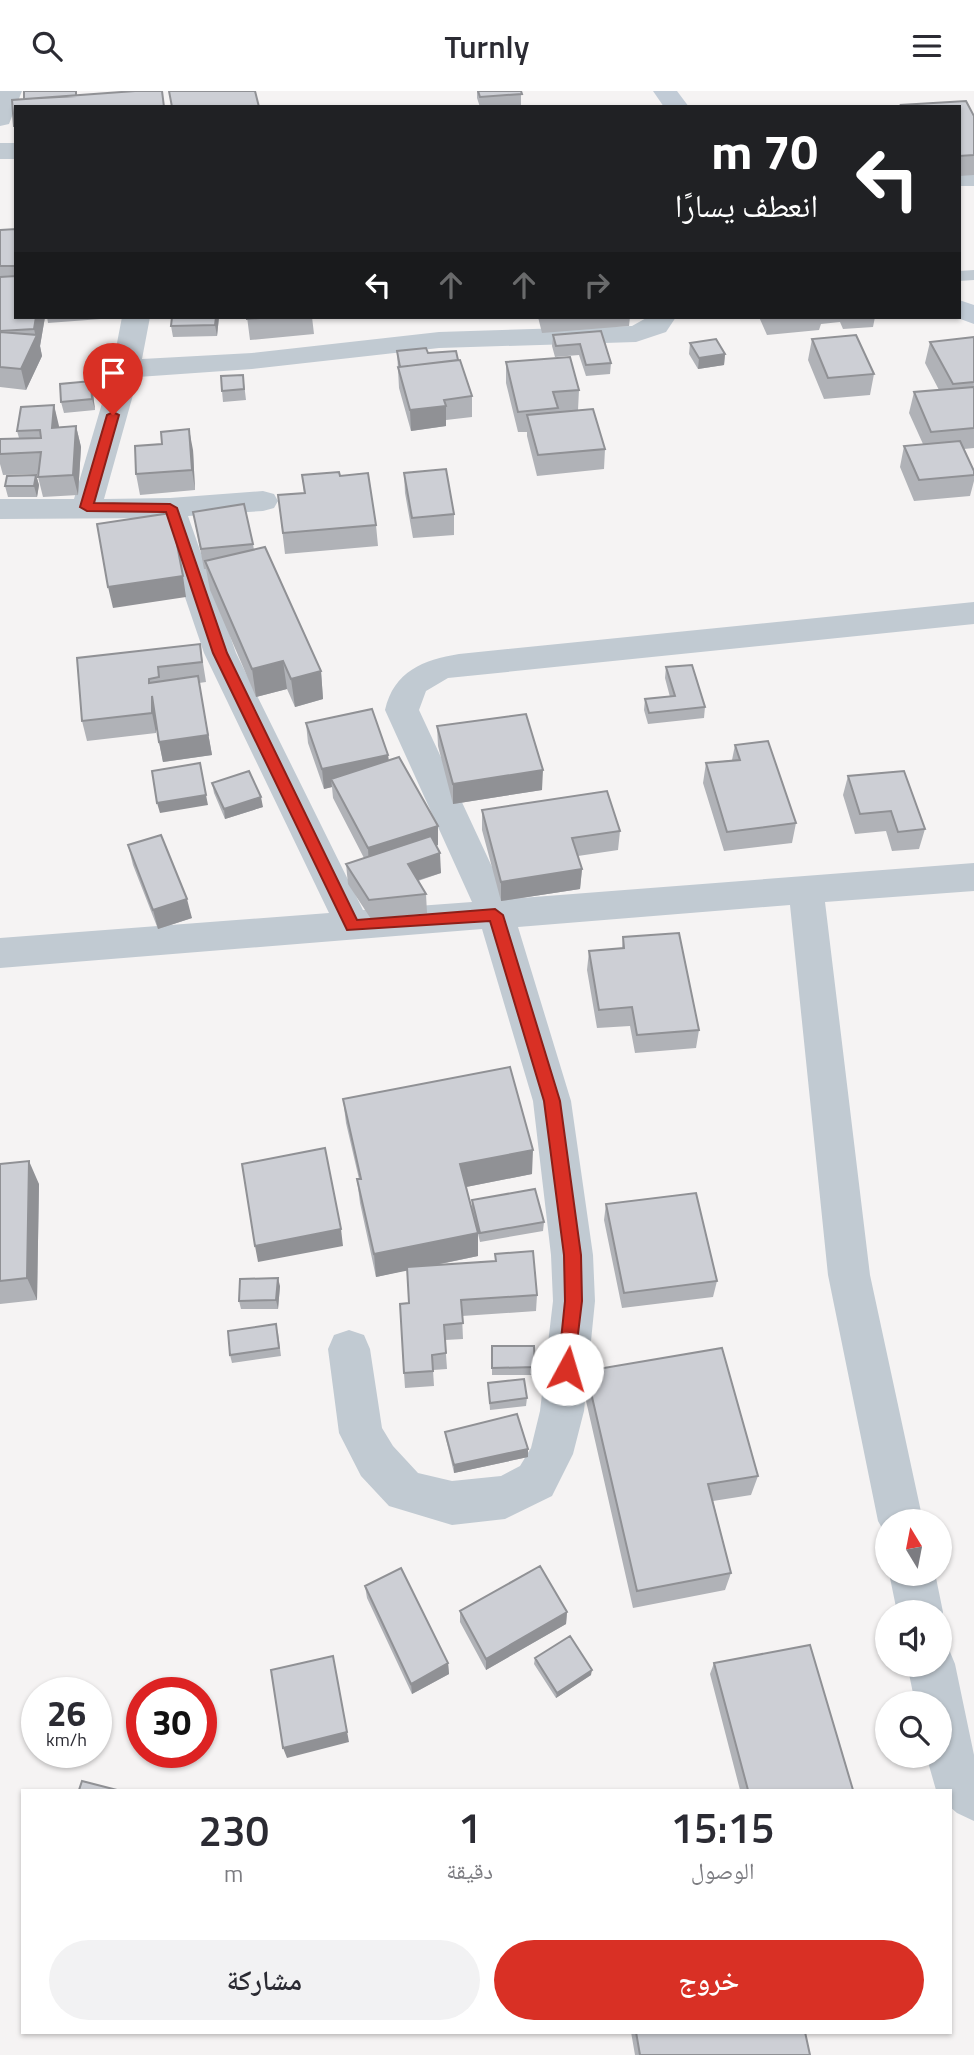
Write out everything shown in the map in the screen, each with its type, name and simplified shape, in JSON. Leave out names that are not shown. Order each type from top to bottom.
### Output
[{"type":"street","points":[[0,119],[10,91]]},
{"type":"street","points":[[87,507],[126,369],[136,319]]},
{"type":"street","points":[[126,369],[252,361],[439,340],[636,334],[656,326],[661,319]]},
{"type":"street","points":[[0,509],[170,508],[263,501]]},
{"type":"street","points":[[170,508],[220,653],[353,926]]},
{"type":"street","points":[[349,1349],[361,1433],[377,1461],[405,1491],[452,1503],[505,1497],[536,1481],[551,1454],[562,1411],[573,1301],[572,1255],[552,1101],[495,915],[402,710],[404,697],[411,684],[440,667],[974,613]]},
{"type":"street","points":[[0,953],[974,877]]},
{"type":"street","points":[[806,890],[849,1275],[898,1509]]},
{"type":"street","points":[[952,1767],[954,1776],[974,1796]]},
{"type":"building","points":[[24,91],[76,91],[76,96],[24,99]]},
{"type":"building","points":[[162,91],[164,105],[14,105],[14,126],[12,100]]},
{"type":"building","points":[[169,91],[255,91],[258,105],[172,105]]},
{"type":"building","points":[[478,91],[521,91],[522,94],[480,97]]},
{"type":"building","points":[[966,101],[974,116],[974,155],[961,156],[961,105],[901,105]]},
{"type":"building","points":[[14,229],[14,266],[0,266],[0,230]]},
{"type":"building","points":[[14,276],[14,319],[36,319],[34,329],[0,331],[0,277]]},
{"type":"building","points":[[172,319],[216,319],[215,325],[171,326]]},
{"type":"building","points":[[601,331],[611,363],[586,365],[580,344],[556,346],[553,335]]},
{"type":"building","points":[[0,332],[37,335],[21,369],[0,367]]},
{"type":"building","points":[[856,335],[874,374],[828,378],[812,339]]},
{"type":"building","points":[[974,337],[974,382],[953,384],[930,342]]},
{"type":"building","points":[[716,339],[725,354],[699,358],[690,343]]},
{"type":"building","points":[[426,348],[428,353],[456,351],[458,360],[400,367],[397,351]]},
{"type":"building","points":[[570,357],[579,390],[553,392],[558,408],[518,412],[506,362]]},
{"type":"building","points":[[460,360],[472,396],[444,400],[446,406],[410,410],[398,367]]},
{"type":"building","points":[[243,375],[244,389],[222,391],[221,376]]},
{"type":"building","points":[[91,381],[92,399],[61,402],[60,384]]},
{"type":"building","points":[[974,387],[974,428],[931,432],[914,392]]},
{"type":"building","points":[[54,405],[52,428],[76,426],[73,475],[38,477],[41,452],[0,454],[0,439],[41,438],[40,430],[17,431],[21,407]]},
{"type":"building","points":[[593,409],[605,449],[538,455],[527,415]]},
{"type":"building","points":[[189,429],[192,470],[136,474],[135,446],[162,444],[161,432]]},
{"type":"building","points":[[960,441],[974,475],[919,480],[904,446]]},
{"type":"building","points":[[446,469],[454,514],[412,518],[404,473]]},
{"type":"building","points":[[339,472],[340,476],[368,473],[376,525],[283,533],[278,495],[305,493],[302,475]]},
{"type":"building","points":[[36,475],[34,486],[5,486],[7,476]]},
{"type":"building","points":[[244,504],[253,544],[201,549],[193,512]]},
{"type":"building","points":[[171,513],[183,576],[108,587],[97,524]]},
{"type":"building","points":[[265,547],[321,671],[291,679],[283,661],[252,669],[205,561]]},
{"type":"building","points":[[200,644],[202,662],[158,667],[159,677],[149,679],[149,683],[198,676],[208,735],[159,742],[152,696],[152,713],[82,721],[77,658]]},
{"type":"building","points":[[692,665],[705,707],[649,713],[645,699],[675,696],[666,667]]},
{"type":"building","points":[[372,709],[388,755],[322,769],[306,723]]},
{"type":"building","points":[[526,714],[543,770],[453,784],[437,726]]},
{"type":"building","points":[[768,741],[796,823],[727,832],[706,763],[740,760],[735,745]]},
{"type":"building","points":[[399,757],[438,826],[368,848],[331,779]]},
{"type":"building","points":[[200,763],[206,795],[157,803],[152,771]]},
{"type":"building","points":[[249,771],[261,797],[224,809],[212,783]]},
{"type":"building","points":[[904,771],[925,829],[898,832],[891,811],[860,814],[848,776]]},
{"type":"building","points":[[607,791],[620,831],[572,838],[582,869],[501,882],[482,810]]},
{"type":"building","points":[[161,835],[187,899],[153,910],[128,845]]},
{"type":"building","points":[[431,836],[440,853],[408,864],[426,894],[369,900],[346,864]]},
{"type":"building","points":[[679,933],[699,1030],[637,1035],[632,1007],[599,1010],[589,951],[624,948],[623,937]]},
{"type":"building","points":[[510,1067],[533,1150],[460,1164],[478,1233],[374,1254],[343,1099]]},
{"type":"building","points":[[325,1148],[341,1229],[255,1246],[242,1164]]},
{"type":"building","points":[[29,1161],[27,1278],[0,1281],[0,1164]]},
{"type":"building","points":[[535,1189],[544,1222],[480,1233],[472,1200]]},
{"type":"building","points":[[696,1193],[717,1281],[624,1293],[606,1204]]},
{"type":"building","points":[[533,1251],[537,1295],[461,1300],[463,1323],[444,1325],[446,1353],[432,1355],[433,1371],[404,1373],[400,1304],[409,1303],[407,1267],[496,1261],[495,1254]]},
{"type":"building","points":[[278,1278],[276,1300],[239,1301],[240,1279]]},
{"type":"building","points":[[276,1324],[279,1348],[230,1355],[228,1331]]},
{"type":"building","points":[[492,1346],[534,1346],[535,1367],[492,1368]]},
{"type":"building","points":[[722,1348],[758,1476],[708,1484],[731,1573],[637,1591],[586,1371]]},
{"type":"building","points":[[524,1379],[527,1398],[490,1403],[488,1383]]},
{"type":"building","points":[[517,1414],[528,1449],[454,1465],[445,1432]]},
{"type":"building","points":[[540,1566],[567,1612],[486,1659],[460,1611]]},
{"type":"building","points":[[401,1568],[448,1663],[411,1684],[365,1586]]},
{"type":"building","points":[[570,1636],[592,1670],[557,1693],[535,1658]]},
{"type":"building","points":[[810,1645],[853,1789],[748,1789],[714,1663]]},
{"type":"building","points":[[333,1656],[347,1732],[283,1748],[271,1670]]},
{"type":"building","points":[[82,1781],[113,1789],[79,1789]]},
{"type":"building","points":[[636,2034],[805,2034],[810,2055],[640,2055]]},
{"type":"route","points":[[113,415],[87,507],[170,508],[220,653],[353,926],[495,915],[552,1101],[572,1255],[573,1301],[567,1369]]}]
